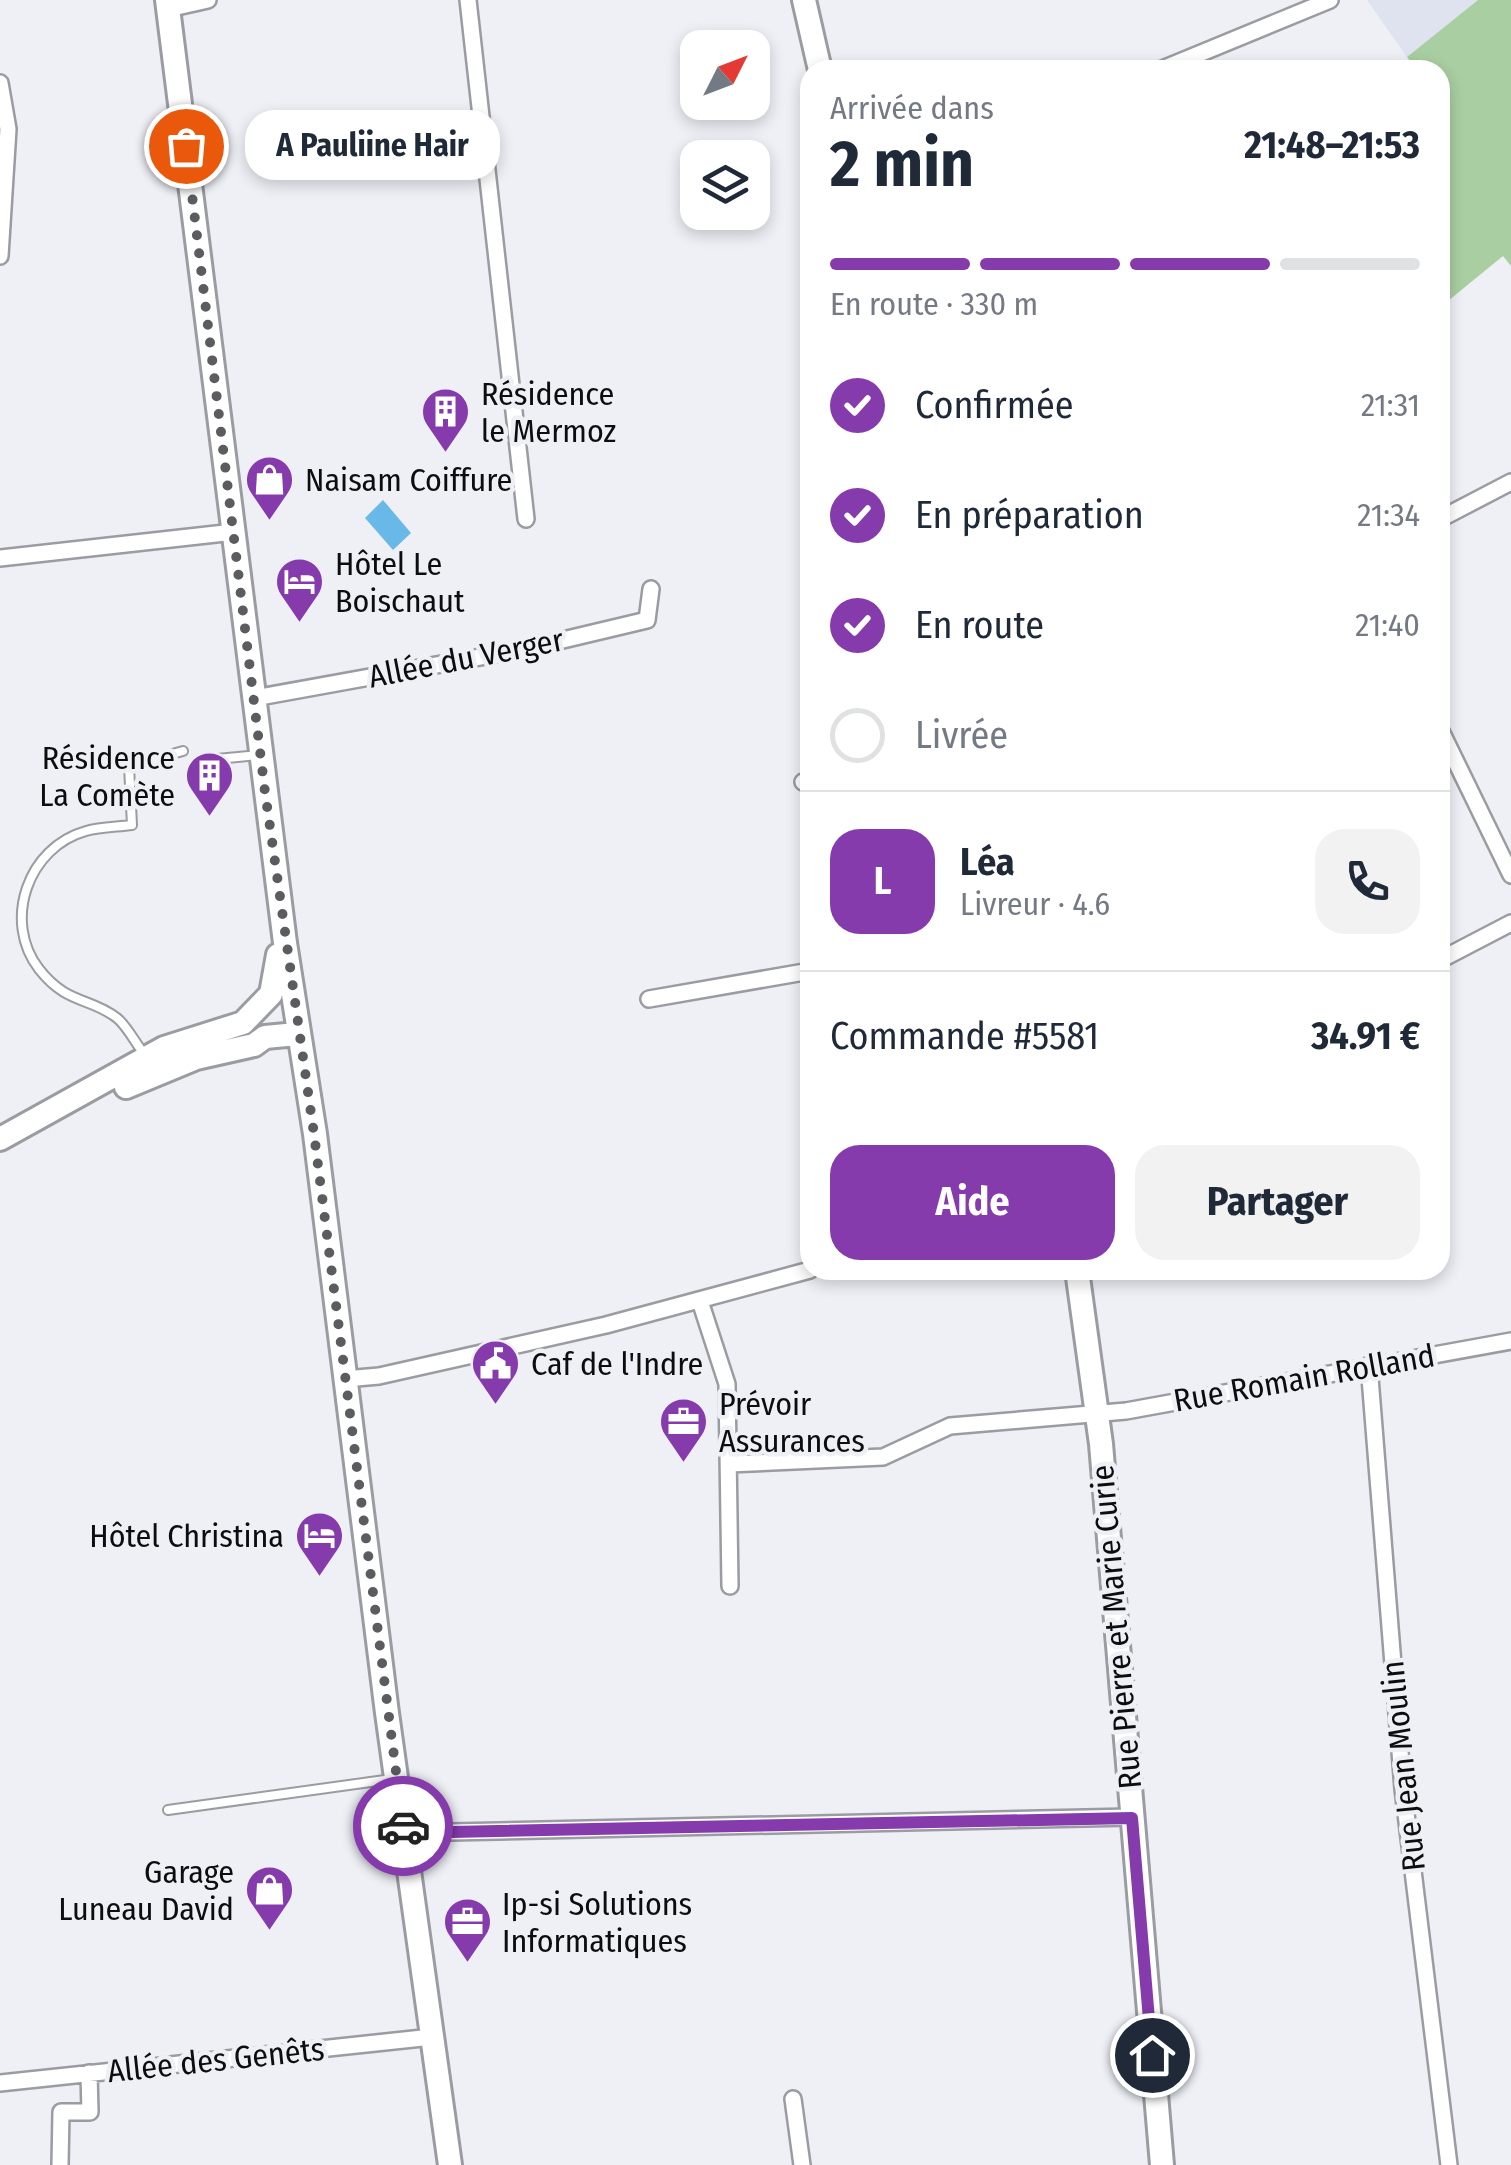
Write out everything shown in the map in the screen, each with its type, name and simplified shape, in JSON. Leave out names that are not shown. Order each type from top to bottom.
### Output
[{"type":"main road","points":[[804,0],[818,60]]},
{"type":"main road","points":[[167,4],[284,942],[450,2165]]},
{"type":"main road","points":[[0,1138],[164,1048],[234,1026],[258,1011],[271,994],[274,962],[284,942]]},
{"type":"main road","points":[[234,1026],[258,1030],[259,1041]]},
{"type":"main road","points":[[0,1155],[152,1074],[259,1041],[297,1034]]},
{"type":"main road","points":[[259,1041],[284,1053],[303,1070]]},
{"type":"main road","name":"Rue Pierre et Marie Curie","points":[[1078,1280],[1098,1413],[1162,2165]]},
{"type":"street","points":[[167,4],[208,0]]},
{"type":"street","points":[[468,0],[526,519]]},
{"type":"street","points":[[1184,60],[1330,0]]},
{"type":"street","points":[[0,83],[8,129],[0,256]]},
{"type":"street","points":[[1450,514],[1511,482]]},
{"type":"street","points":[[0,558],[234,532]]},
{"type":"street","name":"Allée du Verger","points":[[254,698],[525,649],[646,620],[651,589]]},
{"type":"street","points":[[1450,750],[1511,875]]},
{"type":"street","points":[[1450,955],[1511,923]]},
{"type":"street","points":[[648,999],[800,972]]},
{"type":"street","points":[[345,1379],[379,1376],[700,1301],[800,1273]]},
{"type":"street","points":[[700,1301],[728,1384],[730,1586]]},
{"type":"street","name":"Rue Romain Rolland","points":[[729,1464],[883,1456],[950,1426],[1098,1413],[1511,1341]]},
{"type":"street","name":"Rue Jean Moulin","points":[[1369,1365],[1402,1789],[1449,2165]]},
{"type":"street","points":[[404,1833],[1132,1818]]},
{"type":"street","name":"Allée des Genêts","points":[[0,2083],[432,2037]]},
{"type":"street","points":[[60,2165],[60,2112],[90,2112],[88,2073]]},
{"type":"street","points":[[793,2099],[802,2165]]},
{"type":"lane","points":[[148,1058],[118,1019],[60,991],[38,968],[23,928],[22,903],[36,867],[68,839],[86,831],[132,825],[129,766],[183,751]]},
{"type":"lane","points":[[218,759],[260,754]]},
{"type":"lane","points":[[168,1810],[396,1779]]},
{"type":"shaded area","points":[[1367,0],[1478,0],[1407,57]]},
{"type":"green space","points":[[1478,0],[1511,0],[1511,266],[1503,256],[1450,299],[1450,60],[1407,57]]},
{"type":"water","points":[[383,500],[411,533],[393,550],[365,518]]},
{"type":"way so far","points":[[186,146],[265,792],[314,1134],[403,1826]]},
{"type":"place","name":"A Pauliine Hair","points":[[186,146]]},
{"type":"place","name":"Résidence le Mermoz","points":[[446,454]]},
{"type":"place","name":"Naisam Coiffure","points":[[270,522]]},
{"type":"place","name":"Hôtel Le Boischaut","points":[[300,624]]},
{"type":"place","name":"Résidence La Comète","points":[[210,818]]},
{"type":"place","name":"Caf de l'Indre","points":[[496,1406]]},
{"type":"place","name":"Prévoir Assurances","points":[[684,1464]]},
{"type":"place","name":"Hôtel Christina","points":[[319,1578]]},
{"type":"place","name":"Garage Luneau David","points":[[269,1932]]},
{"type":"place","name":"Ip-si Solutions Informatiques","points":[[467,1964]]},
{"type":"route","points":[[403,1826],[404,1833],[1132,1818],[1152,2055]]}]
